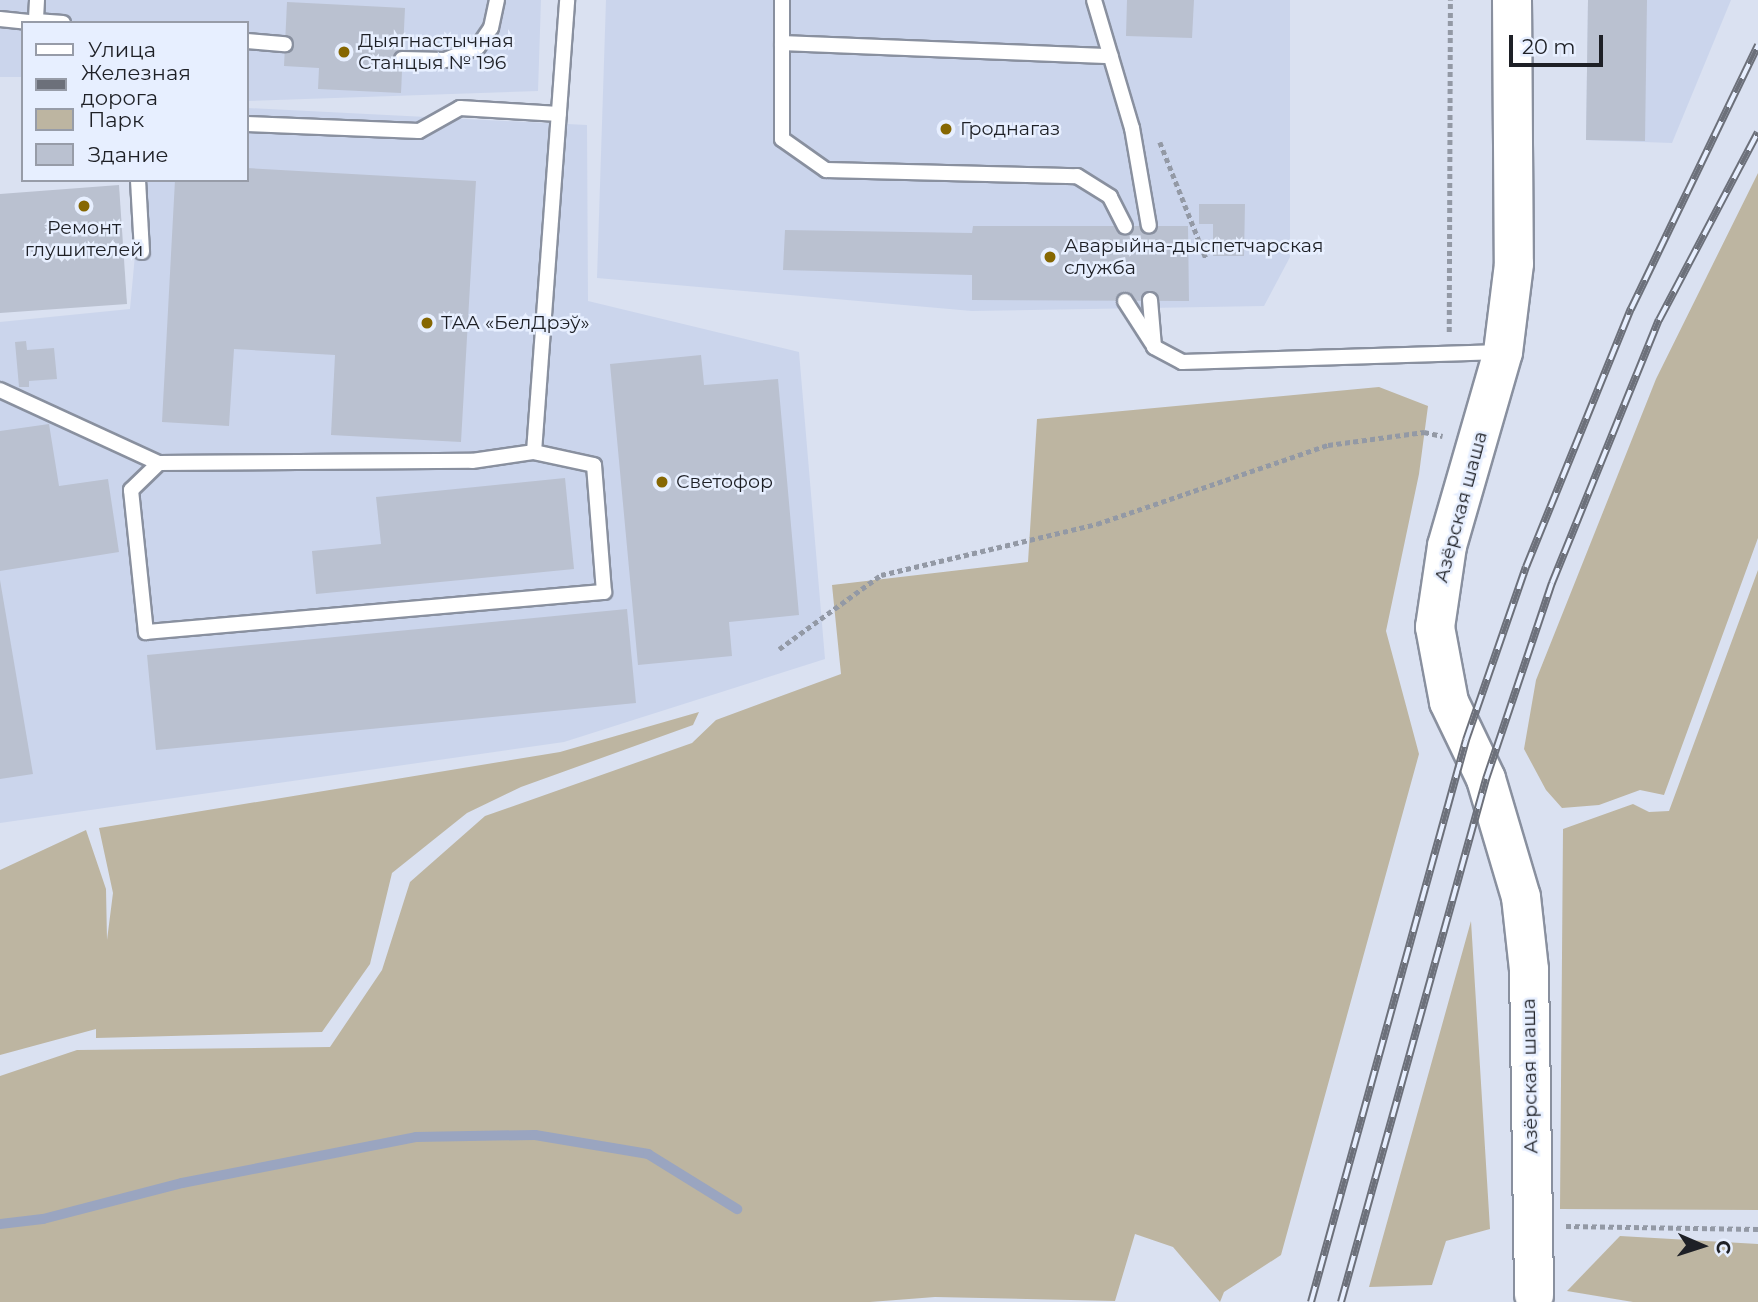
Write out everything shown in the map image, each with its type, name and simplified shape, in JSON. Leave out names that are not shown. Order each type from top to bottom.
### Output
[{"type":"main road","name":"Азёрская шаша","points":[[1512,0],[1514,264],[1503,352],[1445,553],[1436,626],[1449,702],[1486,779],[1521,897],[1528,970],[1534,1295]]},
{"type":"lane","points":[[36,21],[37,0]]},
{"type":"lane","points":[[402,59],[446,60],[478,47],[491,28],[497,0]]},
{"type":"lane","points":[[534,453],[567,0]]},
{"type":"lane","points":[[782,0],[782,139],[826,170],[1077,176],[1110,197],[1125,226]]},
{"type":"lane","points":[[1094,0],[1132,128],[1149,226]]},
{"type":"lane","points":[[0,19],[24,21]]},
{"type":"lane","points":[[248,40],[285,44]]},
{"type":"lane","points":[[782,43],[1111,57]]},
{"type":"lane","points":[[248,124],[419,131],[460,108],[559,114]]},
{"type":"lane","points":[[138,182],[142,252]]},
{"type":"lane","points":[[1150,300],[1154,347]]},
{"type":"lane","points":[[1125,301],[1154,347],[1182,362],[1366,358],[1449,351],[1503,352]]},
{"type":"lane","points":[[0,390],[159,463],[472,461],[534,453],[594,465],[604,592],[146,632],[131,490],[159,463]]},
{"type":"path","points":[[1449,351],[1450,0]]},
{"type":"path","points":[[779,649],[881,575],[1097,524],[1328,445],[1423,432],[1478,442]]},
{"type":"path","points":[[1559,1226],[1758,1229]]},
{"type":"shaded area","points":[[0,0],[541,0],[538,91],[248,101],[248,21],[21,21],[21,77],[0,77]]},
{"type":"shaded area","name":"Гроднагаз","points":[[606,0],[1290,0],[1290,257],[1264,306],[972,311],[597,278]]},
{"type":"shaded area","points":[[1588,0],[1731,0],[1672,143],[1586,140]]},
{"type":"shaded area","points":[[248,108],[587,125],[588,301],[799,352],[825,659],[564,742],[0,823],[0,322],[130,309],[142,182],[248,182]]},
{"type":"green space","points":[[1758,173],[1758,538],[1664,795],[1640,790],[1599,805],[1562,808],[1546,790],[1524,749],[1536,680],[1656,379]]},
{"type":"green space","points":[[1379,387],[1428,406],[1419,474],[1386,631],[1419,754],[1281,1255],[1224,1292],[1220,1302],[1173,1247],[1135,1234],[1115,1301],[935,1297],[870,1302],[0,1302],[0,1076],[77,1050],[330,1047],[382,970],[410,882],[485,816],[692,743],[716,720],[841,674],[832,585],[1028,562],[1037,419]]},
{"type":"green space","points":[[1758,570],[1758,1210],[1560,1209],[1563,829],[1633,804],[1649,812],[1669,811]]},
{"type":"green space","points":[[699,712],[693,725],[521,787],[467,813],[392,873],[370,964],[322,1032],[96,1038],[96,1029],[0,1055],[0,870],[86,830],[106,889],[107,940],[113,893],[99,828],[560,752]]},
{"type":"green space","points":[[1471,921],[1490,1229],[1446,1241],[1432,1285],[1369,1287]]},
{"type":"green space","points":[[1620,1236],[1758,1244],[1758,1302],[1633,1302],[1567,1291]]},
{"type":"building","points":[[1127,0],[1194,0],[1192,38],[1126,36]]},
{"type":"building","points":[[1588,0],[1647,0],[1645,141],[1586,140]]},
{"type":"building","name":"Дыягнастычная Станцыя № 196","points":[[287,2],[405,8],[401,93],[318,89],[319,68],[284,66]]},
{"type":"building","points":[[248,168],[476,181],[461,442],[331,435],[335,355],[234,349],[229,426],[162,422],[175,182],[248,182]]},
{"type":"building","points":[[119,185],[127,304],[0,313],[0,194]]},
{"type":"building","points":[[1199,204],[1245,204],[1244,256],[1213,256],[1213,224],[1199,224]]},
{"type":"building","points":[[973,226],[1188,226],[1189,301],[972,300],[972,275],[783,270],[785,230],[972,233]]},
{"type":"building","points":[[26,341],[27,350],[54,348],[57,379],[29,381],[29,387],[19,387],[15,342]]},
{"type":"building","points":[[701,355],[704,385],[778,379],[799,615],[729,622],[732,656],[638,665],[610,364]]},
{"type":"building","points":[[49,424],[59,486],[108,479],[119,552],[0,571],[0,431]]},
{"type":"building","points":[[565,478],[574,569],[316,594],[312,551],[381,544],[376,497]]},
{"type":"building","points":[[0,580],[33,774],[0,779]]},
{"type":"building","points":[[627,609],[636,703],[156,750],[147,655]]},
{"type":"waterway","points":[[0,1224],[43,1219],[182,1183],[416,1137],[535,1135],[648,1154],[737,1209]]},
{"type":"railway","points":[[1311,1302],[1466,740],[1526,567],[1631,309],[1758,45]]},
{"type":"railway","points":[[1341,1302],[1486,779],[1552,583],[1659,320],[1758,132]]},
{"type":"place","name":"Дыягнастычная Станцыя № 196","points":[[344,52]]},
{"type":"place","name":"Гроднагаз","points":[[946,129]]},
{"type":"place","name":"Ремонт глушителей","points":[[84,206]]},
{"type":"place","name":"Аварыйна-дыспетчарская служба","points":[[1050,257]]},
{"type":"place","name":"ТАА «БелДрэў»","points":[[427,323]]},
{"type":"place","name":"Светофор","points":[[662,482]]}]
